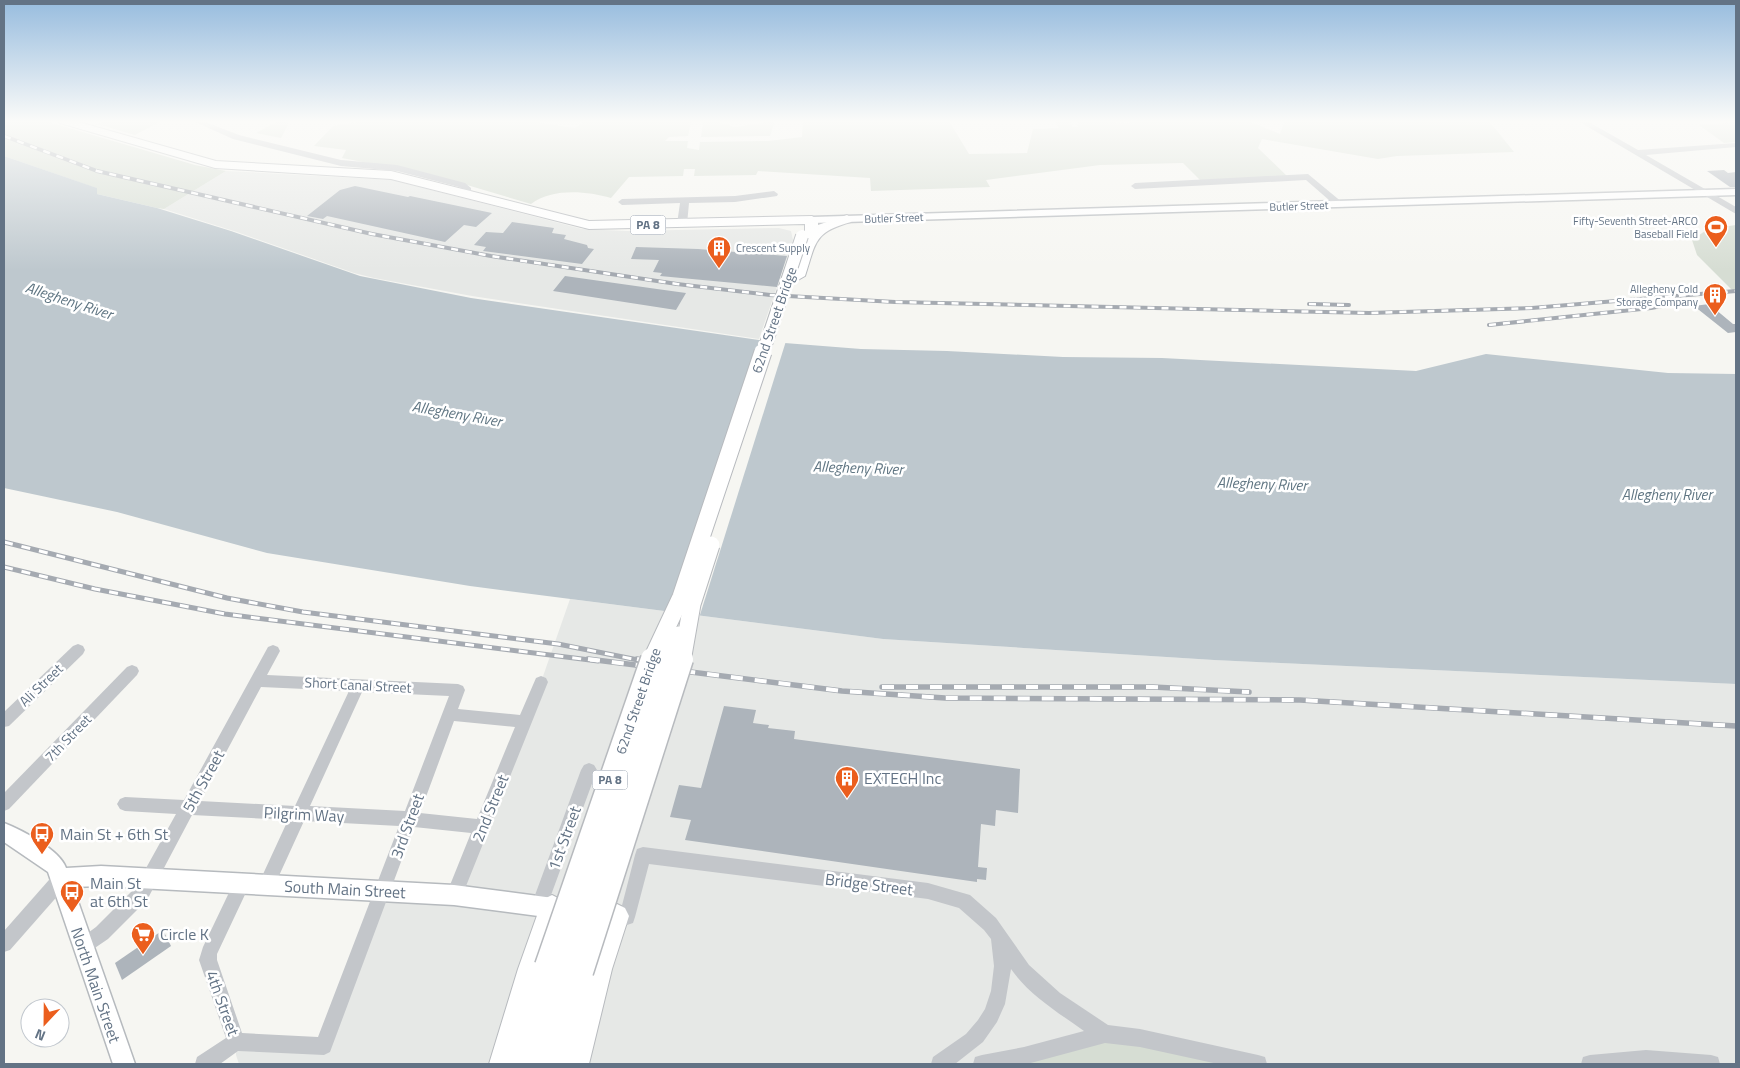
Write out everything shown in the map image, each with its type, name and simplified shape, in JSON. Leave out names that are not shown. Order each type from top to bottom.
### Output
[{"type":"highway","name":"PA 8","points":[[328,171],[385,174],[589,225],[775,221],[808,230]]},
{"type":"highway","points":[[808,230],[847,220]]},
{"type":"highway","name":"62nd Street Bridge","points":[[564,969],[654,653],[686,600],[808,230]]},
{"type":"highway","points":[[538,1064],[564,969],[686,600]]},
{"type":"highway","name":"62nd Street Bridge","points":[[564,969],[683,657],[686,600]]},
{"type":"highway","points":[[502,1064],[545,906]]},
{"type":"highway","points":[[576,1064],[598,978],[622,917]]},
{"type":"highway","name":"PA 8","points":[[519,1064],[564,969]]},
{"type":"highway","name":"PA 8","points":[[559,1064],[564,969]]},
{"type":"main road","name":"Butler Street","points":[[847,220],[1736,192]]},
{"type":"main road","name":"North Main Street","points":[[4,832],[47,858],[56,866],[62,878],[83,947],[124,1064]]},
{"type":"main road","name":"South Main Street","points":[[62,878],[101,876],[454,895],[622,917]]},
{"type":"street","points":[[408,171],[462,185],[467,188],[467,194]]},
{"type":"street","points":[[1668,171],[1736,211]]},
{"type":"street","points":[[1135,186],[1308,177],[1340,205]]},
{"type":"street","points":[[622,202],[743,198],[774,194]]},
{"type":"street","points":[[682,224],[685,200]]},
{"type":"street","name":"Ali Street","points":[[4,721],[78,650]]},
{"type":"street","name":"5th Street","points":[[83,947],[102,933],[136,899],[150,879],[273,651]]},
{"type":"street","name":"7th Street","points":[[4,804],[132,671]]},
{"type":"street","name":"Short Canal Street","points":[[257,681],[360,684],[458,690]]},
{"type":"street","name":"2nd Street","points":[[454,895],[541,682]]},
{"type":"street","points":[[266,885],[360,684]]},
{"type":"street","name":"3rd Street","points":[[324,1046],[458,690]]},
{"type":"street","points":[[449,714],[525,722]]},
{"type":"street","name":"1st Street","points":[[545,906],[589,770]]},
{"type":"street","name":"Pilgrim Way","points":[[125,804],[409,819],[482,828]]},
{"type":"street","name":"Bridge Street","points":[[622,917],[643,855],[928,891],[964,901],[990,924],[1023,971],[1054,999],[1105,1034]]},
{"type":"street","points":[[4,944],[62,878]]},
{"type":"street","name":"4th Street","points":[[242,884],[209,953],[208,960],[236,1042],[324,1046]]},
{"type":"street","points":[[940,1064],[977,1035],[994,1008],[1002,979],[1003,956],[990,924]]},
{"type":"street","points":[[982,1064],[1024,1056],[1105,1034],[1140,1038],[1258,1064]]},
{"type":"street","points":[[204,1064],[236,1042]]},
{"type":"street","points":[[1590,1064],[1646,1059],[1711,1064]]},
{"type":"shaded area","points":[[47,171],[226,171],[164,209],[97,194],[96,188]]},
{"type":"shaded area","points":[[226,171],[393,180],[582,229],[627,231],[779,228],[791,231],[793,240],[759,339],[472,296],[374,278],[164,209]]},
{"type":"shaded area","points":[[408,171],[684,171],[683,176],[629,177],[611,198],[570,192],[549,195],[531,204],[440,177]]},
{"type":"shaded area","points":[[695,171],[1056,171],[986,180],[990,187],[871,191],[870,178],[758,171],[756,175],[694,176]]},
{"type":"shaded area","points":[[1191,171],[1282,171],[1288,177],[1201,181]]},
{"type":"shaded area","name":"Fifty-Seventh Street-ARCO Baseball Field","points":[[1736,225],[1736,291],[1733,291],[1697,255],[1692,240],[1708,229]]},
{"type":"shaded area","points":[[570,599],[883,639],[1214,660],[1736,684],[1736,1064],[239,1064],[236,1055],[236,1042],[324,1046],[383,891],[454,895],[541,682]]},
{"type":"shaded area","points":[[1105,1034],[1249,1063],[1258,1064],[982,1064]]},
{"type":"water","name":"Allegheny River","points":[[4,171],[47,171],[97,188],[97,194],[157,208],[231,231],[360,276],[471,298],[772,342],[861,349],[1063,357],[1162,358],[1416,371],[1486,354],[1668,373],[1736,374],[1736,684],[1214,660],[883,639],[470,586],[267,553],[117,512],[4,488]]},
{"type":"pier","points":[[772,340],[786,341],[699,618],[667,613]]},
{"type":"building","points":[[1707,171],[1736,172],[1736,187],[1730,187]]},
{"type":"building","points":[[355,186],[492,213],[476,227],[464,225],[445,242],[327,216],[323,219],[307,216],[340,190]]},
{"type":"building","points":[[512,222],[554,228],[552,233],[566,235],[564,239],[587,245],[588,248],[594,249],[582,264],[483,251],[486,247],[474,245],[486,232],[503,233]]},
{"type":"building","name":"Crescent Supply","points":[[636,247],[698,249],[787,256],[777,287],[660,276],[662,273],[653,272],[659,260],[631,259]]},
{"type":"building","points":[[565,276],[686,293],[676,310],[553,291]]},
{"type":"building","name":"Allegheny Cold Storage Company","points":[[1709,304],[1733,324],[1736,324],[1736,332],[1728,333],[1694,306]]},
{"type":"building","name":"EXTECH Inc","points":[[724,706],[756,710],[753,723],[769,725],[768,728],[795,731],[794,739],[1020,769],[1018,813],[996,810],[995,826],[981,824],[978,867],[987,868],[986,880],[977,879],[977,882],[685,840],[691,820],[670,817],[679,785],[701,788]]},
{"type":"building","name":"Circle K","points":[[163,930],[171,946],[122,980],[115,963]]},
{"type":"railway","points":[[97,171],[372,234],[491,256],[677,284],[770,295],[895,302],[1369,313],[1532,308],[1736,291]]},
{"type":"railway","points":[[1489,325],[1651,308],[1682,302]]},
{"type":"railway","points":[[1309,304],[1349,305]]},
{"type":"railway","points":[[4,542],[227,598],[303,612],[558,644],[643,661]]},
{"type":"railway","points":[[4,567],[95,589],[225,614],[598,661]]},
{"type":"railway","points":[[588,659],[842,691],[945,698],[1300,700],[1736,726]]},
{"type":"railway","points":[[637,659],[651,662]]},
{"type":"railway","points":[[882,687],[1153,687],[1249,692]]},
{"type":"place","name":"Fifty-Seventh Street-ARCO Baseball Field","points":[[1716,248]]},
{"type":"place","name":"Crescent Supply","points":[[719,269]]},
{"type":"place","name":"Allegheny Cold Storage Company","points":[[1715,316]]},
{"type":"place","name":"EXTECH Inc","points":[[847,799]]},
{"type":"place","name":"Main St + 6th St","points":[[42,855]]},
{"type":"place","name":"Main St at 6th St","points":[[72,913]]},
{"type":"place","name":"Circle K","points":[[143,955]]}]
